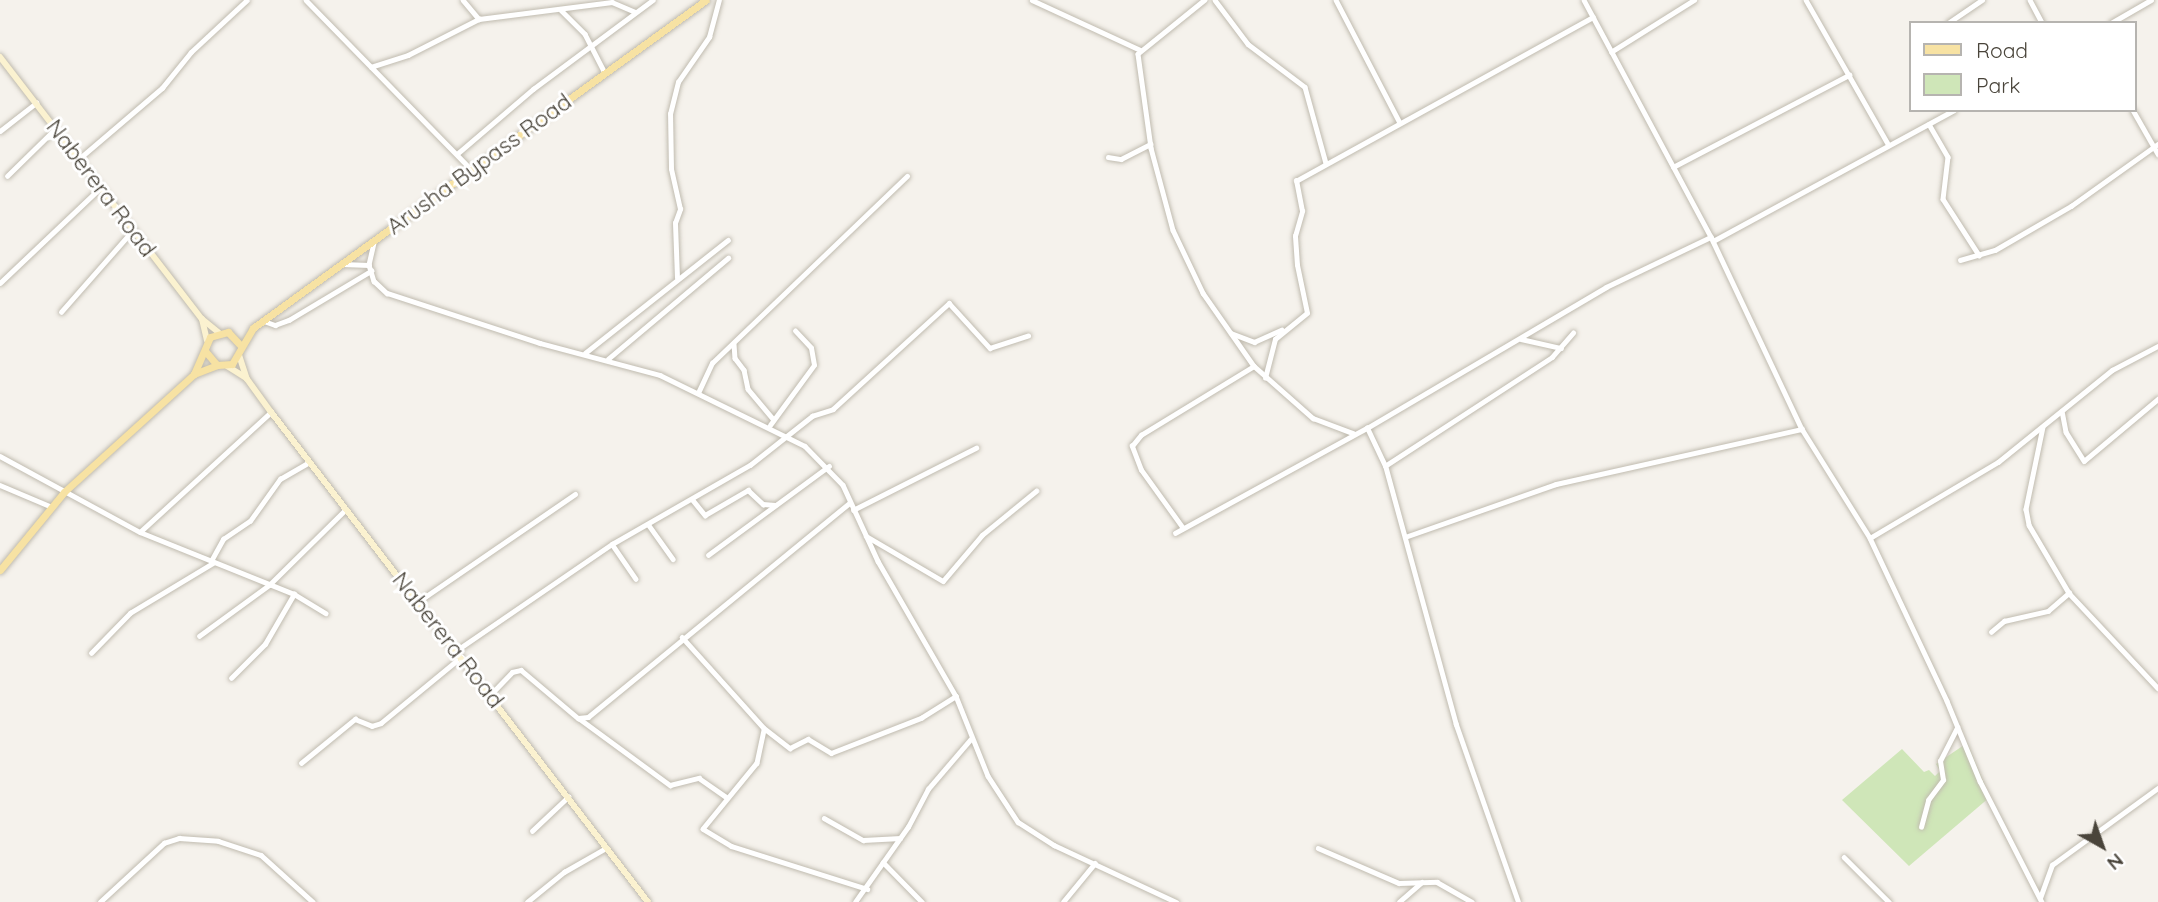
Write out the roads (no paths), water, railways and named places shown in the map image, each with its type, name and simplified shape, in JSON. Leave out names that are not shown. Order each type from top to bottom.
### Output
[{"type":"main road","name":"Arusha Bypass Road","points":[[240,345],[253,328],[706,0]]},
{"type":"main road","name":"Arusha Bypass Road","points":[[218,332],[253,328]]},
{"type":"main road","points":[[0,570],[64,492],[194,374],[206,352],[207,340],[218,332]]},
{"type":"main road","points":[[194,374],[217,365],[227,366],[239,355],[240,345],[228,332]]},
{"type":"main road","points":[[206,352],[217,365]]},
{"type":"street","points":[[79,158],[162,88],[191,52],[247,0]]},
{"type":"street","points":[[306,0],[471,169]]},
{"type":"street","points":[[463,0],[480,19]]},
{"type":"street","points":[[457,154],[590,45],[653,0]]},
{"type":"street","points":[[677,278],[675,223],[680,209],[671,169],[670,114],[678,82],[709,37],[719,0]]},
{"type":"street","points":[[1032,0],[1140,50]]},
{"type":"street","points":[[1140,50],[1205,0]]},
{"type":"street","points":[[1215,0],[1248,44],[1305,87],[1326,163]]},
{"type":"street","points":[[1336,0],[1399,121]]},
{"type":"street","points":[[1584,0],[1712,239],[1802,429],[1870,538],[1958,726],[1980,781],[2041,900]]},
{"type":"street","points":[[1611,52],[1694,0]]},
{"type":"street","points":[[1806,0],[1888,144]]},
{"type":"street","points":[[1951,21],[1983,0]]},
{"type":"street","points":[[2030,0],[2041,21]]},
{"type":"street","points":[[2114,21],[2151,0]]},
{"type":"street","points":[[371,67],[408,55],[480,19],[611,2],[635,12]]},
{"type":"street","points":[[561,10],[581,29],[605,73]]},
{"type":"street","points":[[1230,332],[1258,341],[1304,316],[1307,309],[1295,236],[1302,205],[1294,184],[1399,121],[1593,17]]},
{"type":"street","points":[[1140,50],[1150,144],[1173,230],[1203,293],[1265,378],[1313,418],[1353,433]]},
{"type":"street","name":"Naberera Road","points":[[0,57],[202,319],[218,332]]},
{"type":"street","points":[[1673,167],[1849,75]]},
{"type":"street","points":[[0,131],[36,103]]},
{"type":"street","points":[[1175,533],[1353,433],[1367,428],[1606,287],[1712,239],[1950,112]]},
{"type":"street","points":[[2134,112],[2156,145],[2158,155]]},
{"type":"street","points":[[1929,124],[1948,157],[1943,199],[1979,255]]},
{"type":"street","points":[[7,176],[56,128]]},
{"type":"street","points":[[1108,157],[1121,159],[1150,144]]},
{"type":"street","points":[[1960,260],[1979,255],[2074,203],[2156,145]]},
{"type":"street","points":[[698,394],[707,370],[907,176]]},
{"type":"street","points":[[0,283],[101,187]]},
{"type":"street","points":[[61,312],[133,230]]},
{"type":"street","points":[[584,354],[728,240]]},
{"type":"street","points":[[374,242],[370,268],[377,285],[391,295],[660,375],[698,394],[772,423],[829,466],[956,696],[970,740],[1018,822],[1176,902]]},
{"type":"street","points":[[607,359],[728,258]]},
{"type":"street","points":[[342,264],[370,268]]},
{"type":"street","points":[[264,321],[275,325],[289,320],[370,268]]},
{"type":"street","points":[[301,763],[355,719],[372,726],[381,723],[460,653],[612,544],[750,464],[816,414],[834,409],[949,303],[990,348],[1028,336]]},
{"type":"street","name":"Naberera Road","points":[[202,319],[207,340]]},
{"type":"street","points":[[1265,378],[1275,339],[1287,326]]},
{"type":"street","points":[[772,423],[815,360],[811,348],[795,331]]},
{"type":"street","points":[[1385,466],[1561,349],[1573,333]]},
{"type":"street","points":[[1520,339],[1561,349]]},
{"type":"street","points":[[734,343],[735,358],[743,367],[748,389],[772,423]]},
{"type":"street","points":[[1870,538],[1998,462],[2112,370],[2158,346]]},
{"type":"street","name":"Naberera Road","points":[[239,355],[247,379],[271,412],[460,653],[648,902]]},
{"type":"street","name":"Naberera Road","points":[[227,366],[247,379]]},
{"type":"street","points":[[1182,527],[1141,470],[1132,446],[1141,435],[1254,366]]},
{"type":"street","points":[[2062,411],[2066,432],[2083,461],[2158,399]]},
{"type":"street","points":[[140,532],[271,412]]},
{"type":"street","points":[[2043,426],[2026,516],[2068,593],[2158,688]]},
{"type":"street","points":[[1367,428],[1385,466],[1453,715],[1518,902]]},
{"type":"street","points":[[1405,537],[1556,484],[1802,429]]},
{"type":"street","points":[[853,510],[910,477],[976,448]]},
{"type":"street","points":[[0,456],[140,532],[294,594],[326,613]]},
{"type":"street","points":[[90,653],[130,613],[212,561],[223,539],[250,521],[280,479],[310,462]]},
{"type":"street","points":[[708,555],[829,466]]},
{"type":"street","points":[[0,485],[52,507]]},
{"type":"street","points":[[692,499],[705,515],[748,490],[763,504],[775,505]]},
{"type":"street","points":[[865,535],[943,581],[982,535],[1036,491]]},
{"type":"street","points":[[419,601],[575,494]]},
{"type":"street","points":[[580,718],[588,717],[682,637],[849,503]]},
{"type":"street","points":[[199,636],[268,585],[346,509]]},
{"type":"street","points":[[648,524],[673,559]]},
{"type":"street","points":[[612,544],[636,579]]},
{"type":"street","points":[[1991,632],[2004,621],[2048,611],[2068,593]]},
{"type":"street","points":[[231,677],[265,644],[294,594]]},
{"type":"street","points":[[682,637],[764,728],[790,748],[808,739],[831,753],[921,718],[956,696]]},
{"type":"street","points":[[491,694],[512,673],[521,670],[670,785],[699,778],[726,797]]},
{"type":"street","points":[[1921,827],[1928,800],[1943,780],[1941,758],[1958,726]]},
{"type":"street","points":[[764,728],[765,741],[757,763],[704,824],[708,834],[867,888]]},
{"type":"street","points":[[855,902],[901,838],[928,789],[970,740]]},
{"type":"street","points":[[2041,900],[2052,865],[2158,788]]},
{"type":"street","points":[[532,831],[568,796]]},
{"type":"street","points":[[824,818],[863,840],[901,838]]},
{"type":"street","points":[[100,902],[157,848],[179,838],[218,841],[252,851],[274,863],[313,902]]},
{"type":"street","points":[[527,902],[564,872],[607,847]]},
{"type":"street","points":[[1318,848],[1399,883],[1424,880],[1448,887],[1472,902]]},
{"type":"street","points":[[1844,858],[1889,902]]},
{"type":"street","points":[[883,862],[922,902]]},
{"type":"street","points":[[1063,902],[1095,863]]},
{"type":"street","points":[[1399,902],[1424,880]]}]
